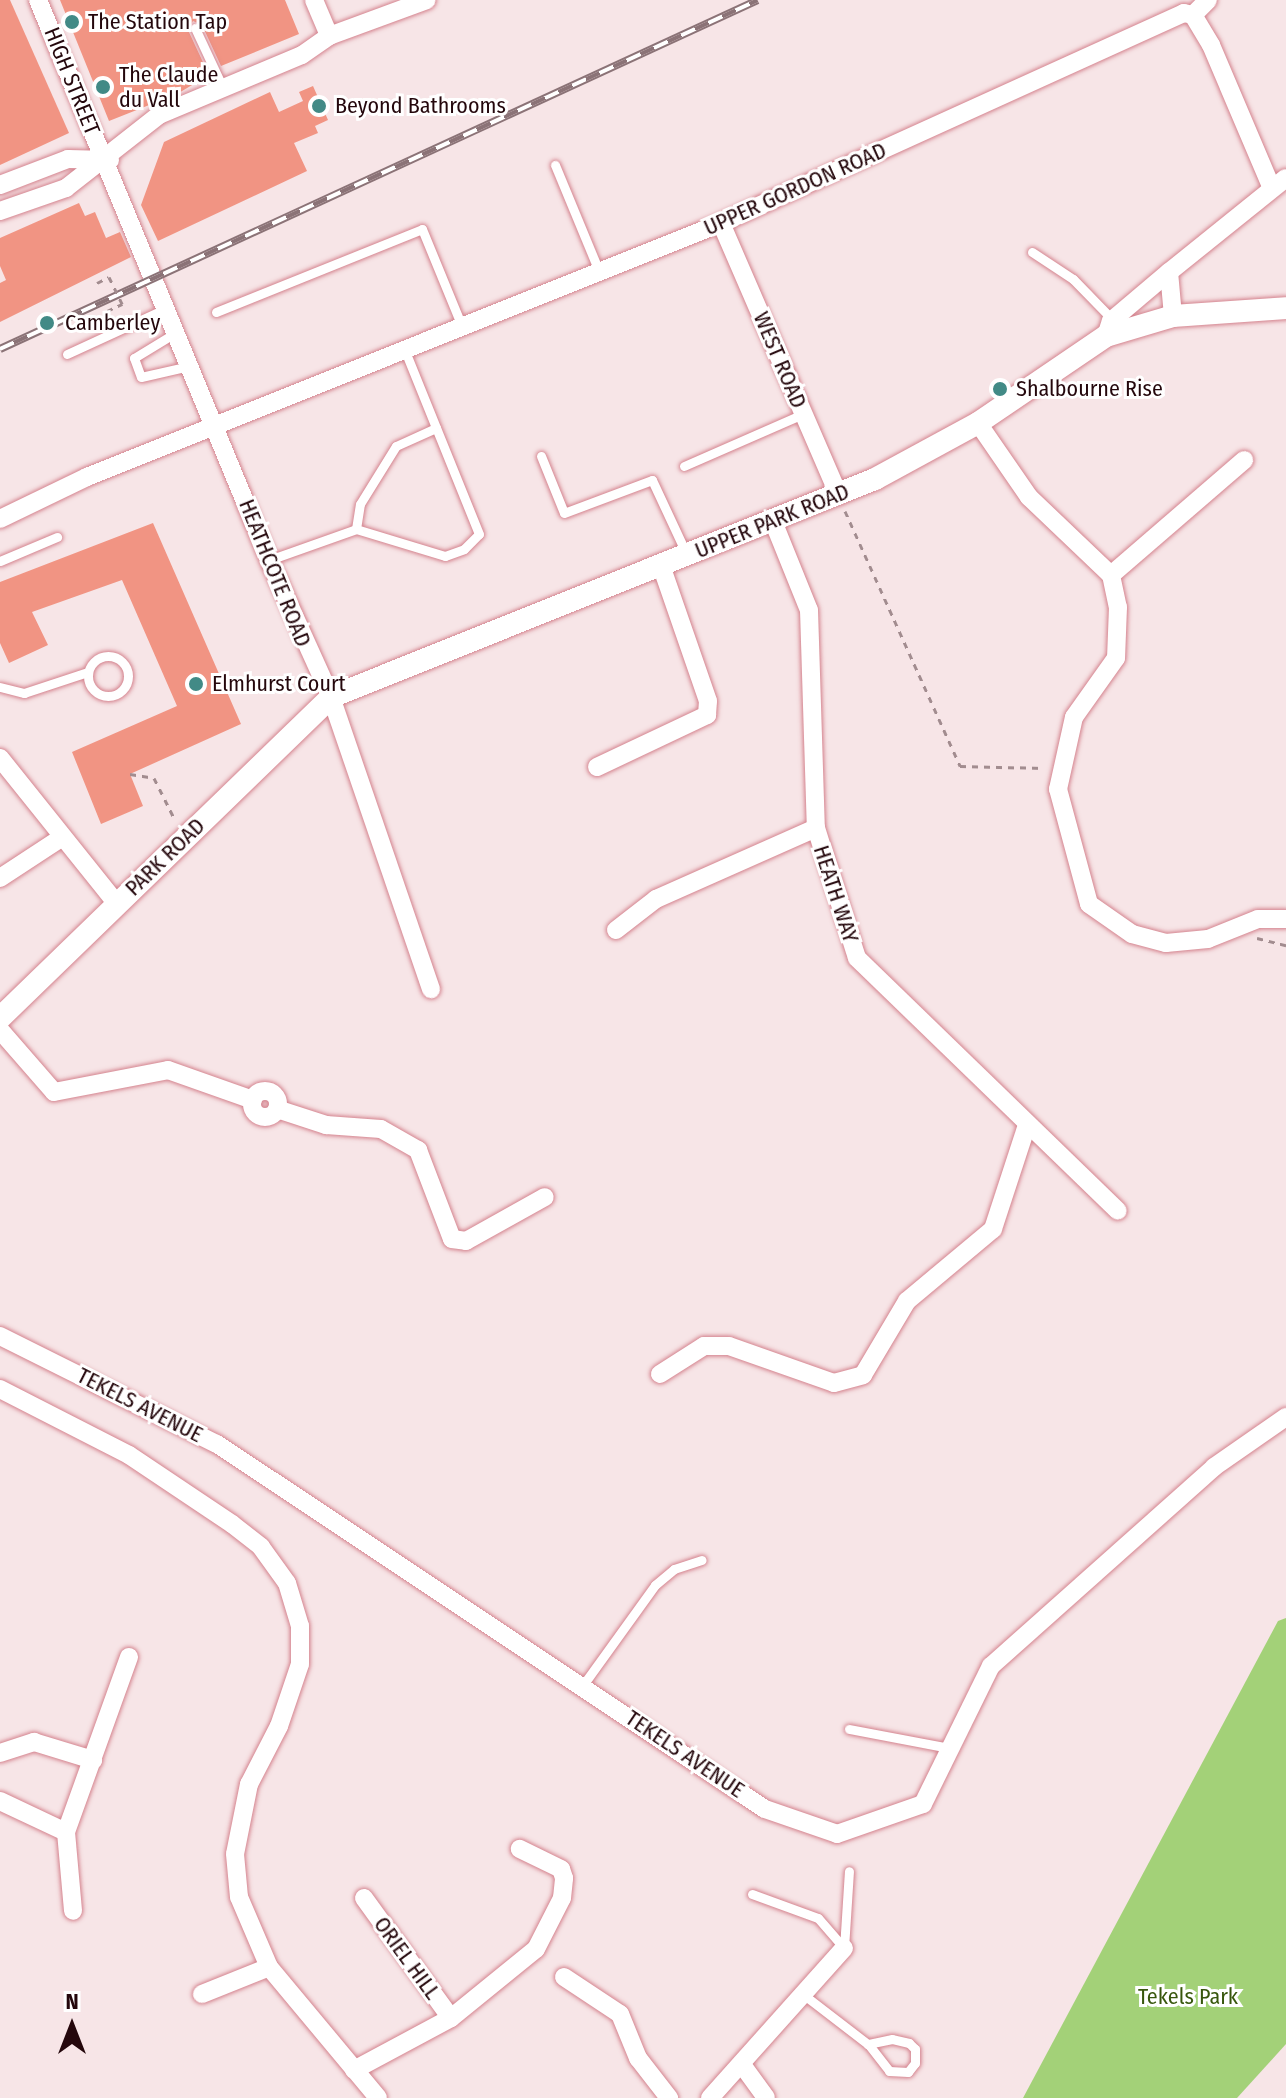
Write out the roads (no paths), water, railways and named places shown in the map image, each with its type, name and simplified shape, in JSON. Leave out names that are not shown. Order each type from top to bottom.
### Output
[{"type":"street","name":"HIGH STREET","points":[[38,0],[105,162]]},
{"type":"street","points":[[314,0],[329,36]]},
{"type":"street","points":[[105,162],[68,159],[0,187],[4,210],[55,194],[105,162],[159,115],[302,55],[329,36],[427,0]]},
{"type":"street","points":[[1208,0],[1193,15],[1211,45],[1279,184]]},
{"type":"street","name":"UPPER GORDON ROAD","points":[[0,519],[214,425],[403,347],[721,223],[1171,19],[1193,15]]},
{"type":"street","name":"HEATHCOTE ROAD","points":[[105,162],[269,560],[331,697],[431,989]]},
{"type":"street","name":"UPPER PARK ROAD","points":[[331,697],[839,496],[978,423],[1109,328],[1169,272],[1279,184]]},
{"type":"street","name":"WEST ROAD","points":[[721,223],[839,496]]},
{"type":"street","points":[[1169,272],[1173,316]]},
{"type":"street","points":[[1109,328],[1173,316],[1286,308]]},
{"type":"street","points":[[978,423],[1029,497],[1111,575],[1118,607],[1116,658],[1074,717],[1058,789],[1071,851],[1089,904],[1132,934],[1166,943],[1208,939],[1258,919],[1286,919]]},
{"type":"street","points":[[1111,575],[1244,460]]},
{"type":"street","name":"HEATH WAY","points":[[773,521],[809,610],[816,828],[857,958],[1118,1211]]},
{"type":"street","points":[[597,767],[707,715],[708,701],[661,565]]},
{"type":"street","name":"PARK ROAD","points":[[0,1018],[331,697]]},
{"type":"street","points":[[0,758],[61,838],[117,904]]},
{"type":"street","points":[[616,930],[656,899],[816,828]]},
{"type":"street","points":[[0,878],[61,838]]},
{"type":"street","points":[[0,1030],[54,1092],[168,1070],[253,1100],[258,1115],[267,1117],[277,1109],[326,1125],[381,1129],[418,1150],[452,1239],[466,1241],[545,1197]]},
{"type":"street","points":[[660,1374],[704,1346],[729,1346],[834,1383],[863,1375],[907,1301],[993,1229],[1027,1125]]},
{"type":"street","name":"TEKELS AVENUE","points":[[0,1336],[217,1444],[765,1809],[837,1834],[923,1804],[953,1749],[991,1666],[1214,1467],[1286,1417]]},
{"type":"street","points":[[0,1389],[129,1455],[232,1524],[261,1547],[287,1583],[300,1626],[300,1664],[279,1726],[249,1784],[235,1854],[239,1897],[269,1967],[378,2098]]},
{"type":"street","points":[[73,1911],[66,1832],[129,1657]]},
{"type":"street","points":[[0,1753],[34,1742],[93,1760]]},
{"type":"street","points":[[0,1801],[66,1832]]},
{"type":"street","name":"ORIEL HILL","points":[[354,2070],[451,2018],[536,1949],[562,1898],[561,1869],[520,1849]]},
{"type":"street","name":"ORIEL HILL","points":[[364,1898],[451,2018]]},
{"type":"street","points":[[710,2098],[743,2066],[844,1948]]},
{"type":"street","points":[[202,1994],[269,1967]]},
{"type":"street","points":[[564,1977],[620,2014],[638,2058],[669,2098]]},
{"type":"street","points":[[743,2066],[766,2098]]},
{"type":"lane","points":[[195,28],[223,88]]},
{"type":"lane","points":[[555,165],[599,271]]},
{"type":"lane","points":[[216,312],[422,229],[461,324]]},
{"type":"lane","points":[[1032,252],[1073,279],[1109,328]]},
{"type":"lane","points":[[67,354],[165,309]]},
{"type":"lane","points":[[175,333],[134,358],[141,377],[189,366]]},
{"type":"lane","points":[[269,560],[356,529],[445,556],[477,541],[479,534],[403,347]]},
{"type":"lane","points":[[684,466],[803,414]]},
{"type":"lane","points":[[356,529],[360,504],[396,446],[436,428]]},
{"type":"lane","points":[[541,456],[564,513],[652,480],[687,555]]},
{"type":"lane","points":[[0,561],[57,537]]},
{"type":"lane","points":[[0,687],[24,693],[88,672],[100,657],[113,656],[125,663],[129,676],[125,688],[107,696],[90,685],[88,672]]},
{"type":"lane","points":[[583,1685],[655,1585],[674,1569],[702,1560]]},
{"type":"lane","points":[[849,1729],[953,1749]]},
{"type":"lane","points":[[844,1948],[849,1871]]},
{"type":"lane","points":[[752,1894],[818,1918],[844,1948]]},
{"type":"lane","points":[[804,1995],[868,2044],[898,2075],[915,2063],[915,2049],[909,2043],[892,2039],[868,2044]]},
{"type":"railway","points":[[0,349],[758,0]]},
{"type":"place","name":"The Station Tap","points":[[72,22]]},
{"type":"place","name":"The Claude du Vall","points":[[103,87]]},
{"type":"place","name":"Beyond Bathrooms","points":[[319,106]]},
{"type":"place","name":"Camberley","points":[[47,323]]},
{"type":"place","name":"Shalbourne Rise","points":[[1000,389]]},
{"type":"place","name":"Elmhurst Court","points":[[196,684]]},
{"type":"park label","name":"Tekels Park","points":[[1188,1997]]}]
